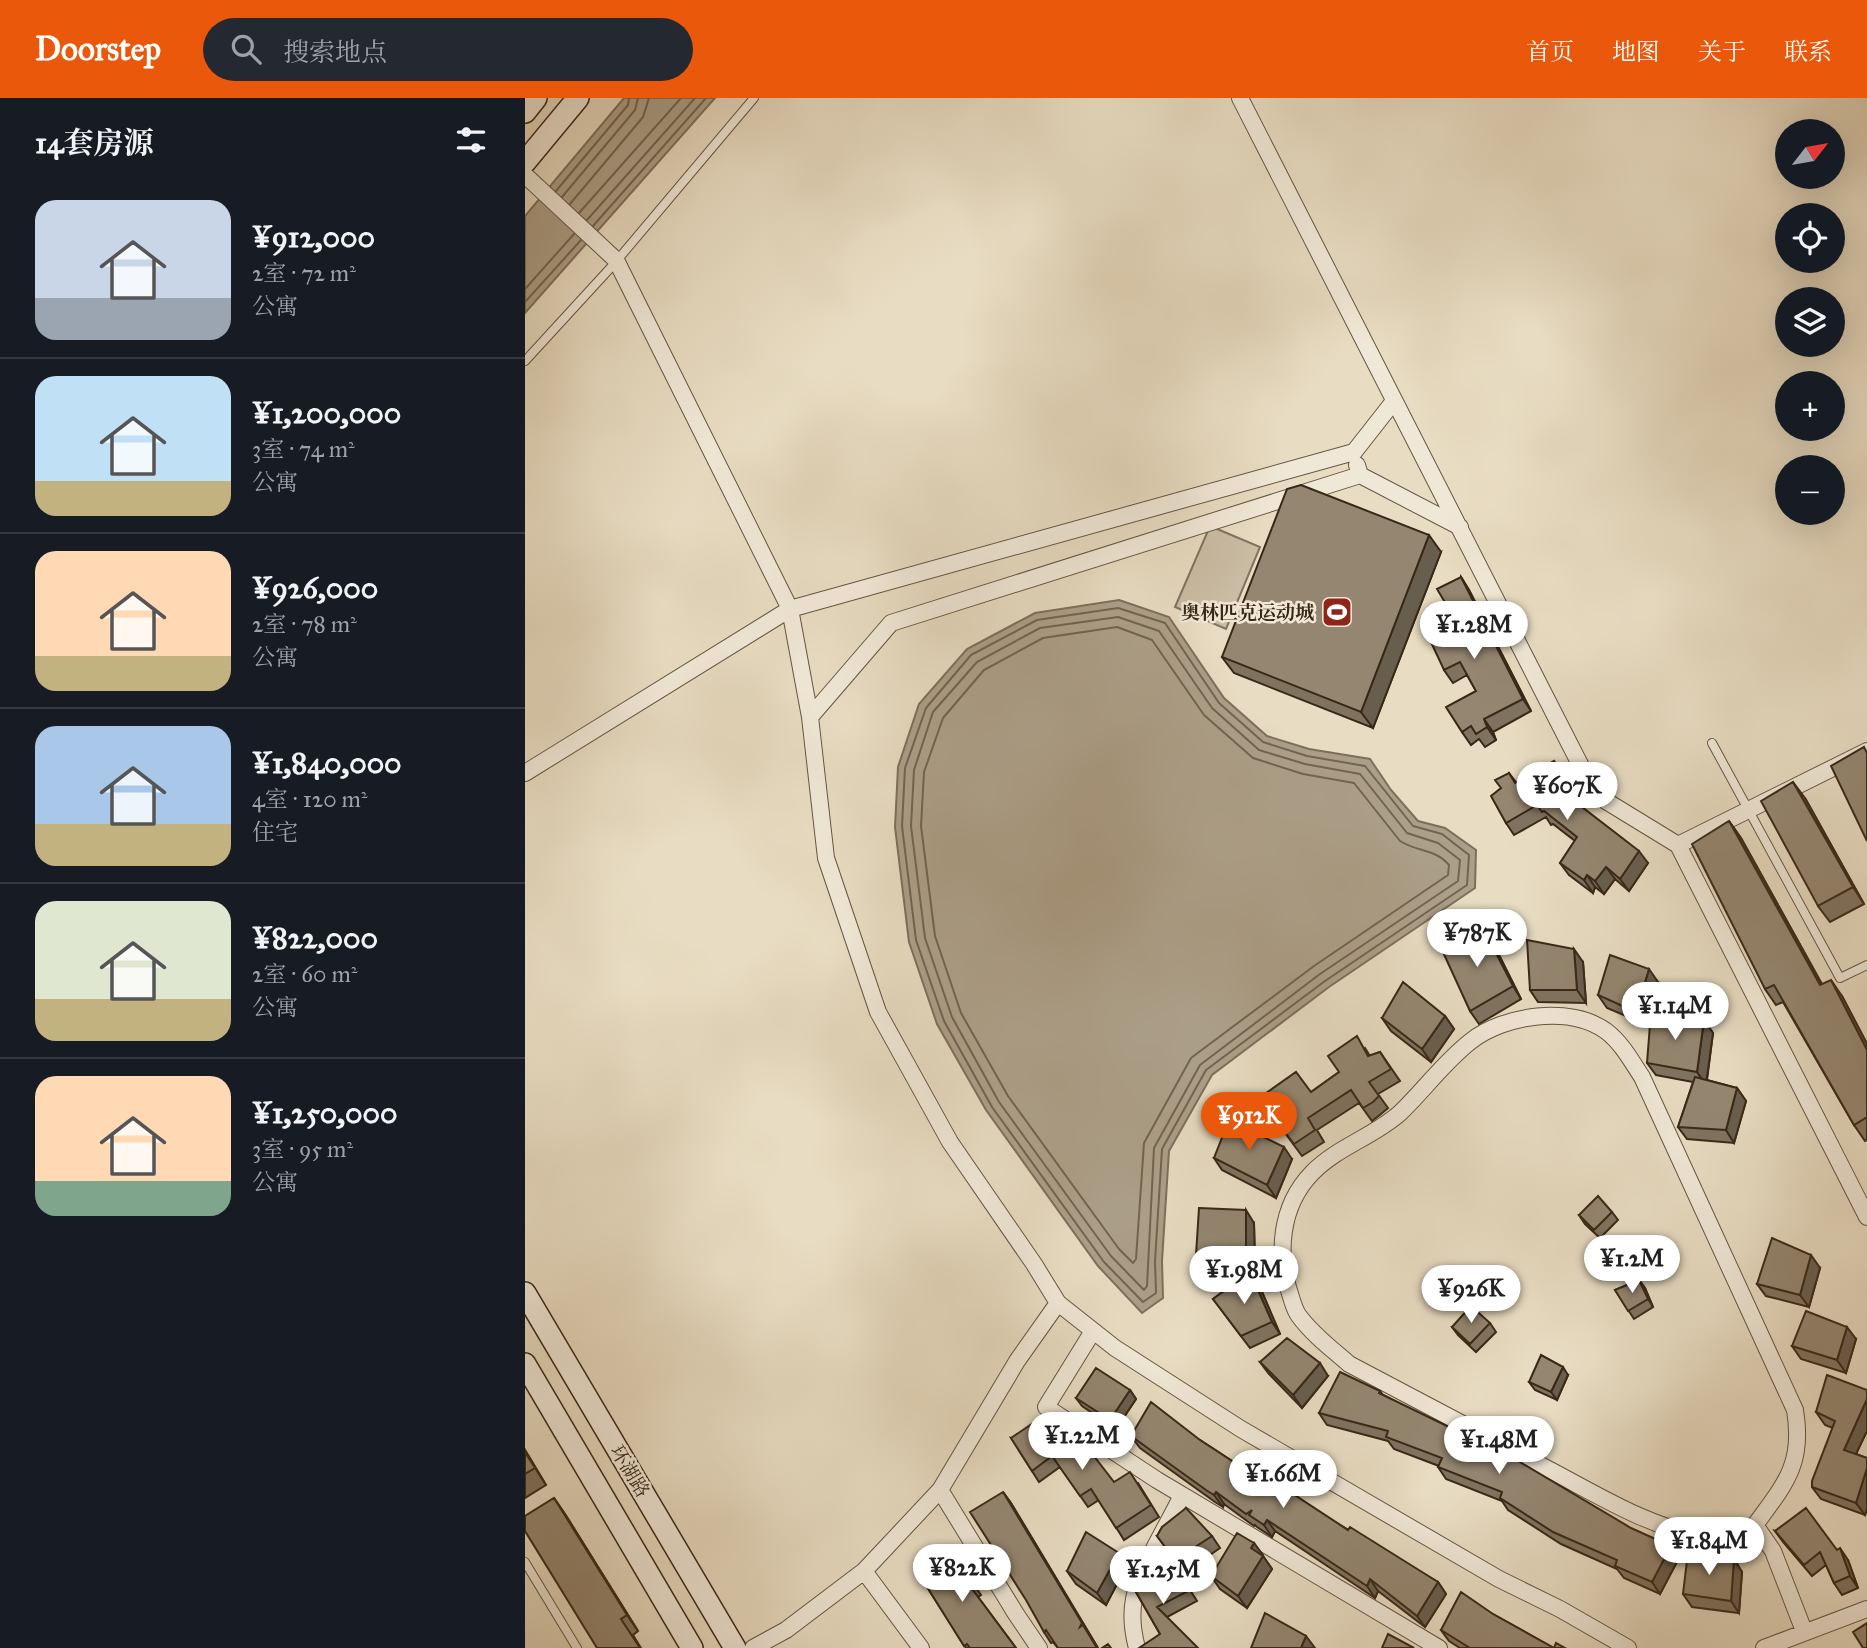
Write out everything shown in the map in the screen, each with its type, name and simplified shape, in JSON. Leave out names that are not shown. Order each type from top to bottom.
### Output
[{"type":"main road","points":[[525,111],[536,98]]},
{"type":"main road","points":[[525,162],[578,98]]},
{"type":"main road","name":"环湖路","points":[[525,1293],[735,1648]]},
{"type":"main road","name":"环湖路","points":[[527,1370],[692,1648]]},
{"type":"street","points":[[1240,98],[1588,780],[1606,801],[1678,845],[1867,1217]]},
{"type":"street","points":[[525,175],[616,260],[790,609],[810,717],[826,858],[878,1012],[950,1142],[1058,1303],[1115,1348],[1241,1429],[1499,1579],[1560,1609],[1627,1648]]},
{"type":"street","points":[[525,773],[790,609],[1354,452],[1394,401]]},
{"type":"street","points":[[1354,452],[1360,475]]},
{"type":"street","points":[[810,717],[891,623],[1360,475],[1460,527]]},
{"type":"street","points":[[1678,845],[1867,751]]},
{"type":"street","points":[[1556,1016],[1585,1022],[1606,1031],[1623,1048],[1642,1077],[1795,1410],[1799,1431],[1797,1454],[1782,1488],[1755,1525],[1745,1533],[1734,1536],[1706,1537],[1683,1532],[1630,1512],[1349,1364],[1297,1314],[1284,1278],[1281,1249],[1287,1216],[1296,1193],[1312,1173],[1332,1156],[1400,1113],[1437,1071],[1472,1040],[1494,1027],[1526,1017],[1556,1016]]},
{"type":"street","points":[[753,1648],[808,1615],[864,1571],[940,1490],[1017,1361],[1058,1303]]},
{"type":"street","points":[[1093,1331],[1046,1407],[1182,1495],[1439,1648]]},
{"type":"street","points":[[940,1490],[1039,1648]]},
{"type":"street","points":[[1137,1648],[1133,1635],[1133,1600],[1140,1579],[1182,1495]]},
{"type":"street","points":[[1755,1525],[1773,1551],[1804,1631]]},
{"type":"street","points":[[864,1571],[921,1648]]},
{"type":"street","points":[[1764,1648],[1867,1609]]},
{"type":"lane","points":[[525,361],[616,260],[754,98]]},
{"type":"lane","points":[[1712,743],[1840,978],[1867,965]]},
{"type":"lane","points":[[525,1562],[577,1648]]},
{"type":"shaded area","points":[[1210,526],[1260,547],[1226,629],[1175,607]]},
{"type":"water","points":[[624,98],[715,98],[525,313],[525,216]]},
{"type":"water","points":[[1119,600],[1169,617],[1224,698],[1267,736],[1309,749],[1370,759],[1391,790],[1418,821],[1445,828],[1476,850],[1475,888],[1329,987],[1212,1075],[1169,1151],[1162,1261],[1163,1298],[1142,1313],[1098,1266],[986,1110],[937,1024],[909,942],[895,827],[898,767],[919,704],[967,649],[1035,613]]},
{"type":"building","name":"奥林匹克运动城","points":[[1301,485],[1429,535],[1361,712],[1222,657],[1287,489]]},
{"type":"building","points":[[1461,577],[1523,699],[1484,719],[1487,727],[1476,734],[1471,726],[1462,732],[1446,707],[1476,691],[1460,662],[1444,670],[1430,640],[1459,626],[1437,589]]},
{"type":"building","points":[[1864,747],[1867,753],[1867,841],[1831,766]]},
{"type":"building","points":[[1554,761],[1573,800],[1639,851],[1620,879],[1606,867],[1595,881],[1587,875],[1584,880],[1560,863],[1577,837],[1542,812],[1537,805],[1506,823],[1491,796],[1501,788],[1495,780],[1509,773],[1515,783]]},
{"type":"building","points":[[1793,782],[1853,887],[1818,906],[1761,801]]},
{"type":"building","points":[[1729,821],[1820,985],[1831,980],[1867,1050],[1867,1117],[1854,1125],[1774,985],[1765,989],[1692,844]]},
{"type":"building","points":[[1483,928],[1513,986],[1470,1011],[1442,950]]},
{"type":"building","points":[[1527,940],[1574,949],[1577,990],[1530,990]]},
{"type":"building","points":[[1610,955],[1649,969],[1636,1012],[1598,995]]},
{"type":"building","points":[[1403,982],[1445,1016],[1422,1049],[1382,1018]]},
{"type":"building","points":[[1651,1012],[1704,1020],[1697,1072],[1647,1063]]},
{"type":"building","points":[[1357,1036],[1368,1056],[1380,1052],[1391,1069],[1369,1082],[1379,1096],[1363,1108],[1351,1090],[1308,1118],[1315,1130],[1294,1144],[1259,1098],[1296,1072],[1311,1092],[1339,1072],[1328,1056]]},
{"type":"building","points":[[1695,1077],[1737,1088],[1726,1130],[1678,1127]]},
{"type":"building","points":[[1229,1120],[1284,1147],[1267,1185],[1214,1158]]},
{"type":"building","points":[[1598,1196],[1612,1212],[1594,1230],[1579,1215]]},
{"type":"building","points":[[1199,1208],[1246,1210],[1246,1253],[1196,1255]]},
{"type":"building","points":[[1772,1238],[1811,1255],[1800,1295],[1757,1284]]},
{"type":"building","points":[[1250,1272],[1272,1322],[1241,1336],[1213,1299]]},
{"type":"building","points":[[1639,1280],[1648,1299],[1628,1311],[1615,1290]]},
{"type":"building","points":[[1471,1306],[1490,1323],[1470,1344],[1452,1327]]},
{"type":"building","points":[[1806,1311],[1847,1327],[1837,1360],[1792,1346]]},
{"type":"building","points":[[1287,1338],[1320,1363],[1293,1395],[1260,1362]]},
{"type":"building","points":[[1541,1355],[1563,1367],[1551,1392],[1529,1382]]},
{"type":"building","points":[[1096,1368],[1130,1390],[1110,1420],[1076,1398]]},
{"type":"building","points":[[1340,1372],[1455,1430],[1457,1427],[1631,1528],[1671,1546],[1652,1582],[1615,1566],[1617,1560],[1553,1532],[1500,1498],[1502,1492],[1438,1467],[1442,1458],[1386,1437],[1388,1431],[1319,1413]]},
{"type":"building","points":[[1827,1375],[1867,1390],[1867,1399],[1844,1450],[1867,1458],[1867,1468],[1856,1503],[1812,1487],[1835,1421],[1816,1412]]},
{"type":"building","points":[[1151,1402],[1200,1440],[1249,1472],[1252,1467],[1348,1530],[1350,1527],[1438,1582],[1417,1616],[1370,1579],[1367,1586],[1267,1520],[1264,1525],[1249,1515],[1252,1510],[1246,1514],[1216,1492],[1214,1495],[1131,1436]]},
{"type":"building","points":[[1042,1417],[1074,1455],[1087,1447],[1114,1482],[1130,1472],[1151,1505],[1116,1528],[1091,1489],[1080,1496],[1052,1456],[1032,1471],[1011,1438]]},
{"type":"building","points":[[525,1452],[535,1468],[525,1474]]},
{"type":"building","points":[[1003,1492],[1082,1623],[1080,1627],[1083,1625],[1097,1648],[1058,1648],[1046,1630],[1044,1632],[970,1512]]},
{"type":"building","points":[[554,1498],[627,1615],[621,1619],[640,1648],[597,1648],[525,1531],[525,1516]]},
{"type":"building","points":[[1186,1508],[1212,1536],[1175,1560],[1157,1536],[1162,1527]]},
{"type":"building","points":[[1806,1508],[1837,1550],[1840,1548],[1850,1576],[1834,1583],[1820,1552],[1804,1565],[1775,1531]]},
{"type":"building","points":[[1086,1532],[1119,1553],[1097,1593],[1067,1571]]},
{"type":"building","points":[[1237,1533],[1254,1543],[1251,1548],[1263,1556],[1238,1596],[1211,1576]]},
{"type":"building","points":[[949,1549],[973,1583],[970,1586],[1016,1648],[970,1648],[967,1644],[964,1646],[917,1571]]},
{"type":"building","points":[[1688,1552],[1734,1559],[1731,1601],[1683,1594]]},
{"type":"building","points":[[1164,1561],[1190,1590],[1157,1607],[1198,1648],[1139,1648],[1160,1634],[1136,1592],[1139,1581]]},
{"type":"building","points":[[1461,1592],[1493,1614],[1554,1648],[1470,1648],[1441,1630]]},
{"type":"building","points":[[1265,1613],[1306,1636],[1301,1648],[1251,1648]]},
{"type":"building","points":[[1867,1623],[1867,1648],[1863,1648],[1853,1632]]},
{"type":"building","points":[[1388,1634],[1414,1648],[1382,1648]]},
{"type":"place","name":"奥林匹克运动城","points":[[1337,612]]}]
